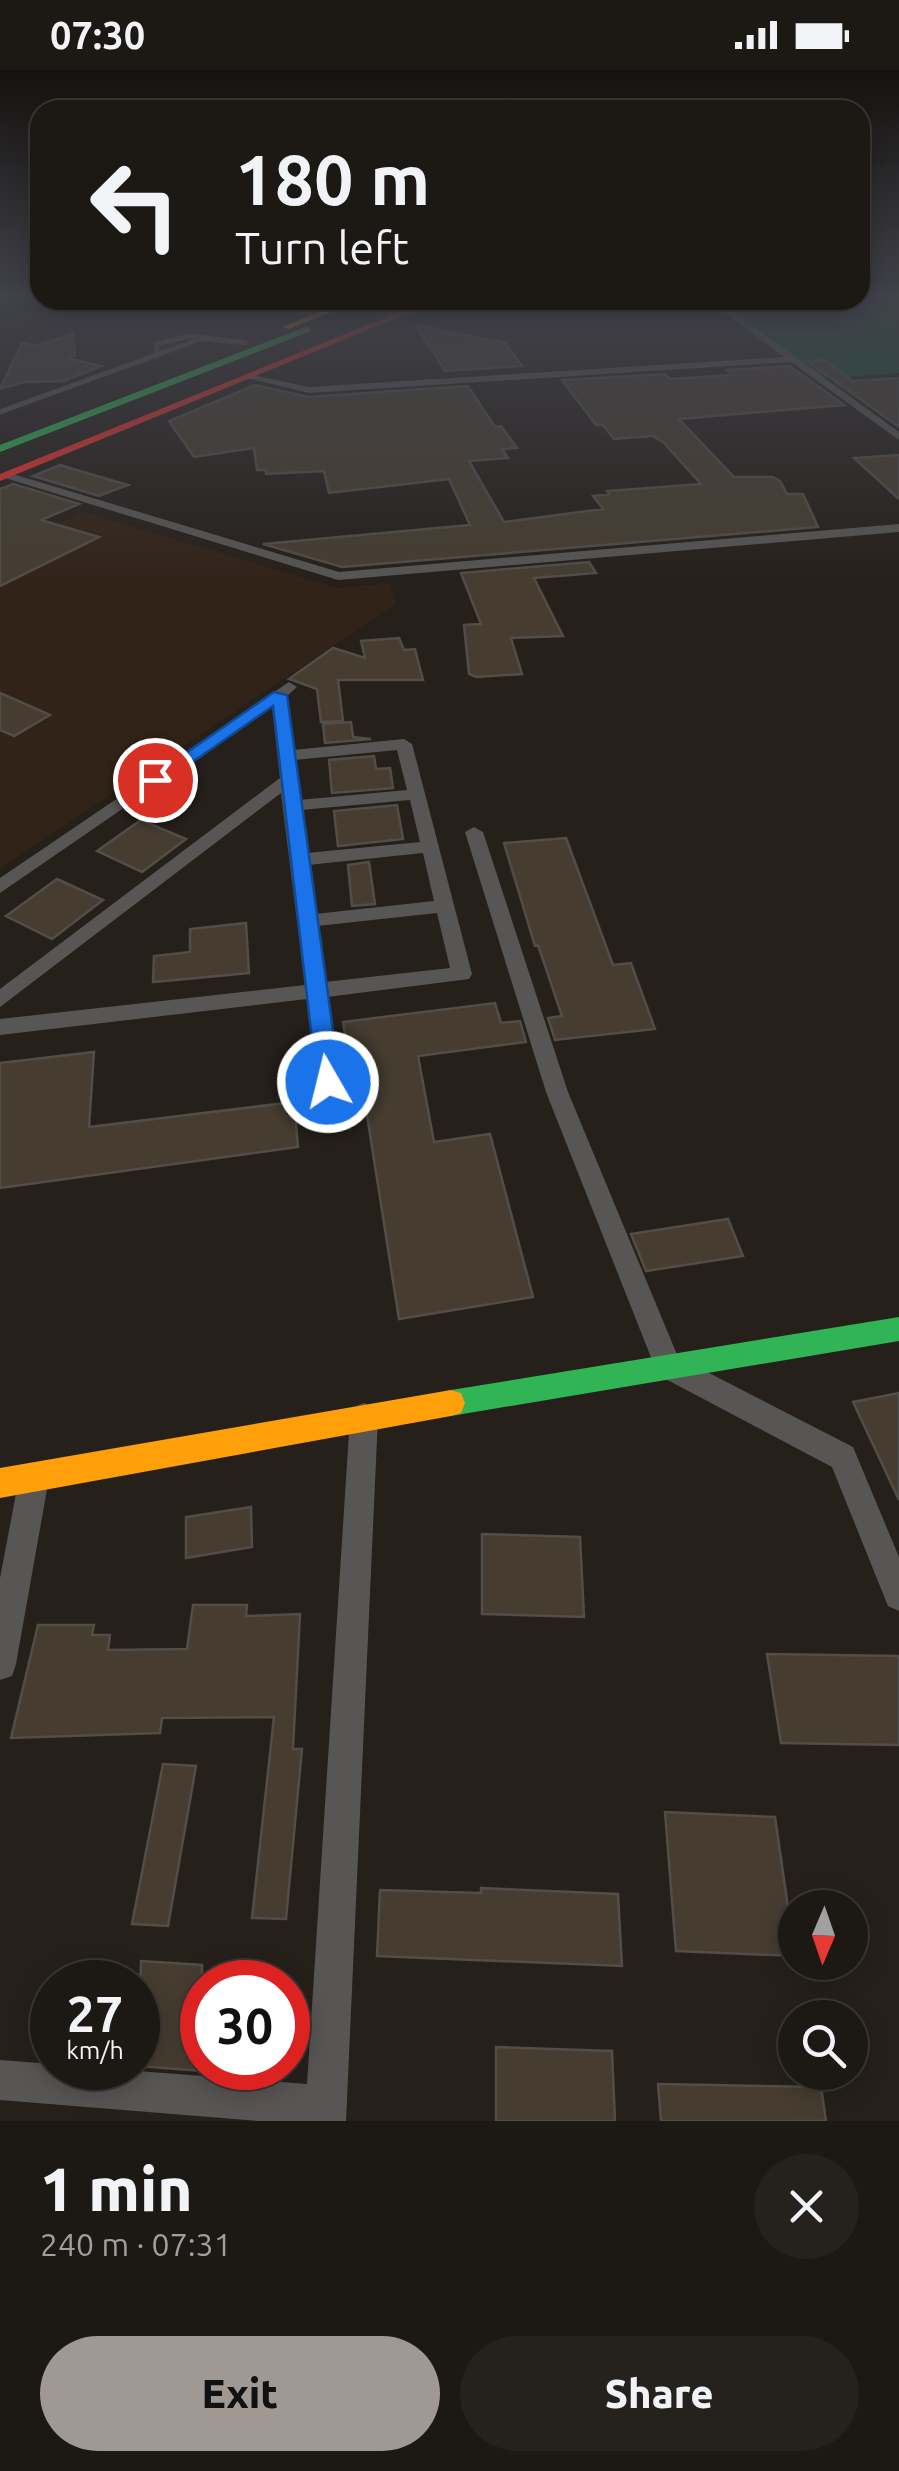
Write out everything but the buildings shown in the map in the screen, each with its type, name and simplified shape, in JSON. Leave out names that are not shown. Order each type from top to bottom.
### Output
[{"type":"street","points":[[0,436],[111,394]]},
{"type":"street","points":[[0,449],[142,394]]},
{"type":"street","points":[[2,474],[193,394]]},
{"type":"street","points":[[2,474],[205,394]]},
{"type":"street","points":[[840,394],[899,437]]},
{"type":"street","points":[[2,474],[338,576],[899,528]]},
{"type":"street","points":[[0,886],[284,691],[285,756],[328,1082]]},
{"type":"street","points":[[0,1027],[462,974],[404,744],[285,756]]},
{"type":"street","points":[[0,1000],[288,780]]},
{"type":"street","points":[[292,806],[417,794]]},
{"type":"street","points":[[474,832],[557,1092],[668,1366],[843,1457],[899,1595]]},
{"type":"street","points":[[298,860],[430,847]]},
{"type":"street","points":[[307,921],[446,906]]},
{"type":"street","points":[[0,1484],[364,1418],[899,1329]]},
{"type":"street","points":[[0,2080],[326,2114],[364,1418]]},
{"type":"street","points":[[0,1664],[34,1478]]},
{"type":"lane","points":[[0,412],[51,394]]},
{"type":"shaded area","points":[[83,512],[338,588],[390,583],[396,604],[0,868],[0,587],[42,567],[0,551]]},
{"type":"traffic: fast","points":[[0,449],[142,394]]},
{"type":"traffic: fast","points":[[451,1403],[899,1329]]},
{"type":"traffic: slow","points":[[0,1483],[451,1403]]},
{"type":"traffic: jam","points":[[0,478],[206,394]]},
{"type":"route","points":[[155,780],[279,695],[328,1082]]}]
